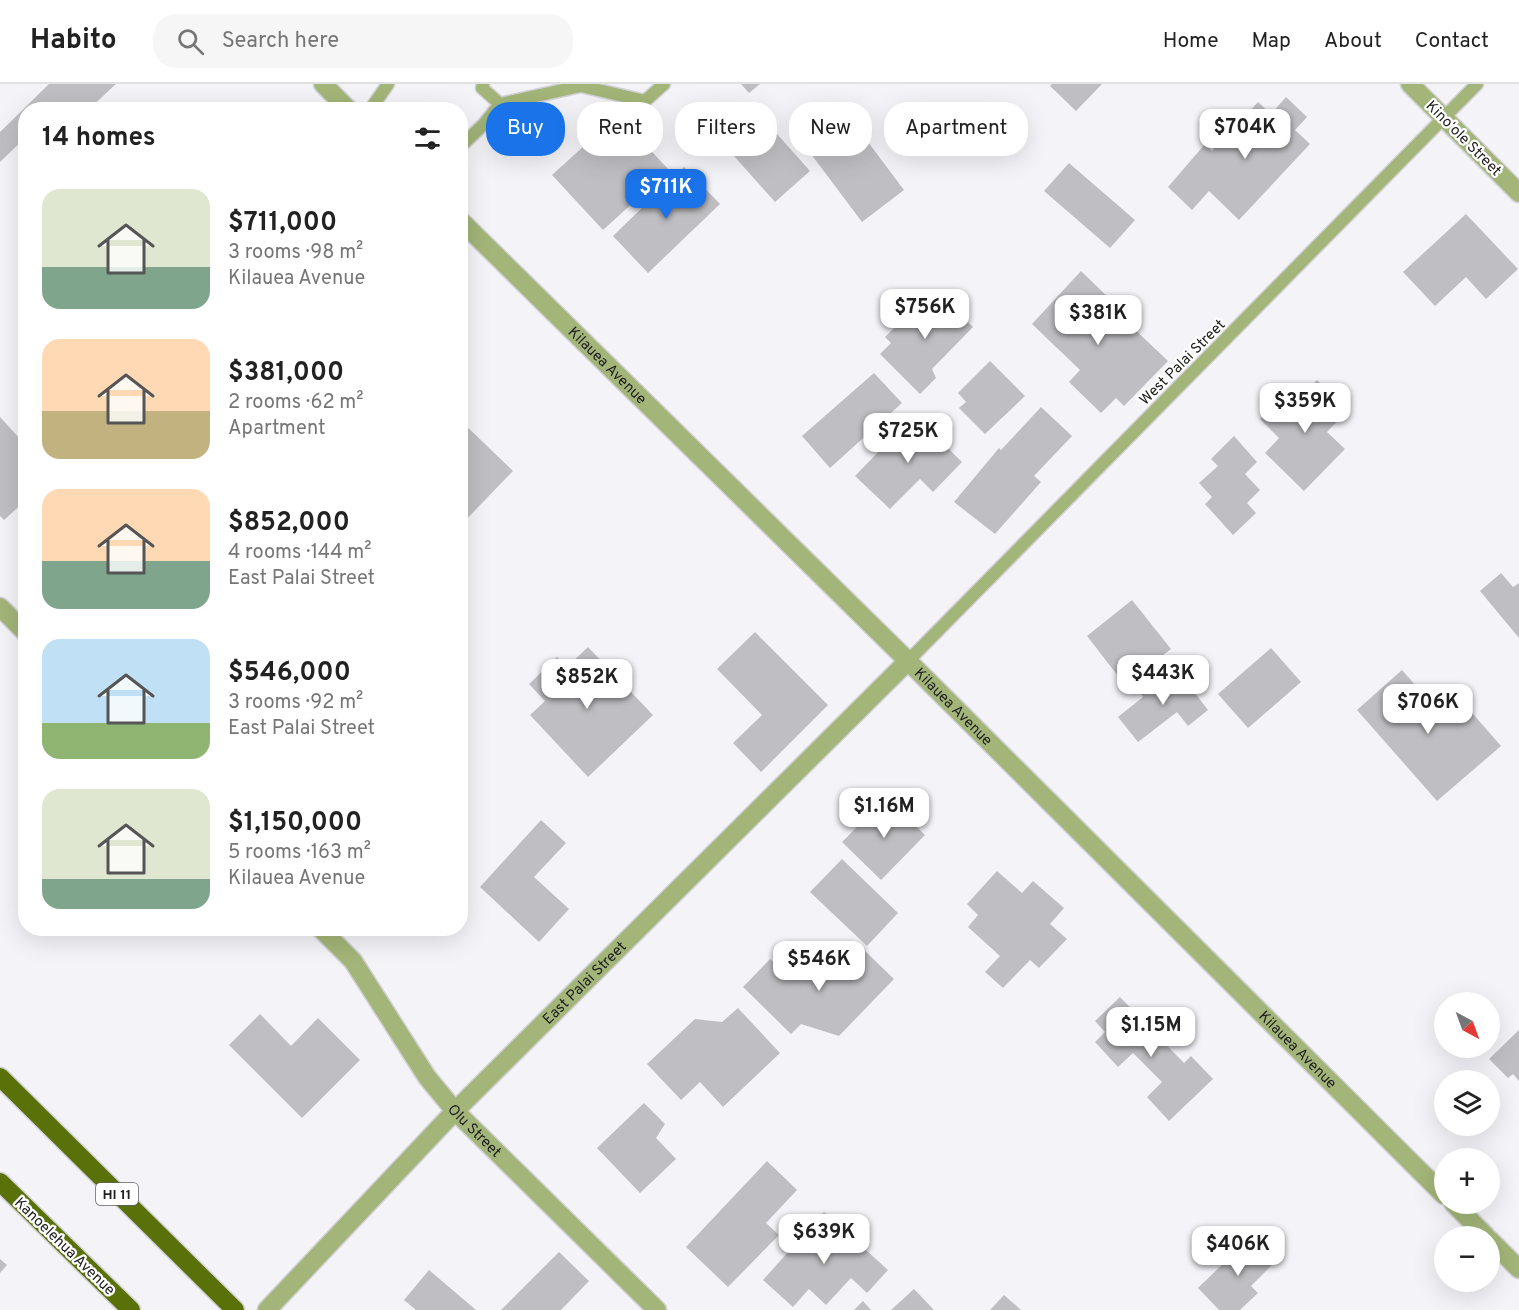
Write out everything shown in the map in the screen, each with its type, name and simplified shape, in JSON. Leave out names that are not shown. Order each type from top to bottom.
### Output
[{"type":"highway","name":"HI 11","points":[[0,1077],[235,1310]]},
{"type":"highway","name":"Kanoelehua Avenue","points":[[0,1182],[131,1310]]},
{"type":"street","points":[[323,84],[341,102]]},
{"type":"street","name":"Kinoʻole Street","points":[[1410,84],[1519,193]]},
{"type":"street","name":"Kilauea Avenue","points":[[468,228],[908,661],[1434,1185]]},
{"type":"street","points":[[0,607],[18,625]]},
{"type":"street","name":"East Palai Street","points":[[267,1310],[455,1112],[908,661]]},
{"type":"street","name":"Olu Street","points":[[328,936],[353,961],[427,1077],[455,1112],[657,1310]]},
{"type":"street","points":[[1464,1214],[1476,1226]]},
{"type":"street","points":[[1500,1250],[1519,1269]]},
{"type":"lane","points":[[375,102],[388,84]]},
{"type":"lane","points":[[483,84],[482,88],[498,102]]},
{"type":"lane","points":[[509,102],[581,86],[645,101],[664,84]]},
{"type":"lane","name":"West Palai Street","points":[[908,661],[1477,84]]},
{"type":"lane","points":[[468,139],[486,122]]},
{"type":"building","points":[[49,84],[116,84],[97,102],[31,102]]},
{"type":"building","points":[[741,84],[760,84],[749,93]]},
{"type":"building","points":[[1052,84],[1102,84],[1076,111],[1050,86]]},
{"type":"building","points":[[1286,97],[1307,117],[1295,130],[1310,144],[1239,220],[1209,191],[1192,210],[1168,187],[1205,144],[1212,151],[1258,102],[1271,114]]},
{"type":"building","points":[[18,114],[18,145],[0,162],[0,132]]},
{"type":"building","points":[[777,134],[789,147],[789,156],[797,156],[810,171],[775,202],[734,156],[777,156]]},
{"type":"building","points":[[872,147],[904,190],[862,222],[812,156],[872,156]]},
{"type":"building","points":[[577,152],[577,156],[656,156],[669,170],[603,230],[552,175]]},
{"type":"building","points":[[1069,163],[1135,220],[1110,248],[1044,191]]},
{"type":"building","points":[[684,167],[720,204],[648,273],[613,236]]},
{"type":"building","points":[[1466,214],[1518,269],[1486,299],[1466,277],[1435,306],[1403,272]]},
{"type":"building","points":[[1081,271],[1111,300],[1100,312],[1121,333],[1129,324],[1168,361],[1124,406],[1116,398],[1101,413],[1069,382],[1080,370],[1032,324]]},
{"type":"building","points":[[934,289],[973,327],[932,369],[936,378],[920,394],[880,354],[891,343],[885,337]]},
{"type":"building","points":[[990,361],[1025,396],[985,434],[959,408],[966,402],[958,393]]},
{"type":"building","points":[[874,373],[902,403],[830,468],[802,436]]},
{"type":"building","points":[[1317,380],[1348,410],[1327,432],[1345,449],[1304,491],[1265,453],[1279,438],[1260,419],[1284,394],[1294,403]]},
{"type":"building","points":[[1041,407],[1072,436],[1034,476],[1041,482],[995,534],[954,502],[999,448],[1001,450]]},
{"type":"building","points":[[914,415],[962,462],[933,492],[920,479],[890,509],[855,476]]},
{"type":"building","points":[[0,417],[18,437],[18,507],[4,520],[0,516]]},
{"type":"building","points":[[468,428],[513,471],[468,518]]},
{"type":"building","points":[[1234,436],[1257,462],[1245,474],[1260,490],[1247,503],[1256,513],[1233,535],[1205,504],[1212,497],[1199,483],[1218,466],[1211,459]]},
{"type":"building","points":[[1501,573],[1513,587],[1519,583],[1519,638],[1480,591]]},
{"type":"building","points":[[1132,600],[1171,649],[1125,685],[1087,636]]},
{"type":"building","points":[[755,632],[828,705],[761,772],[733,743],[762,715],[717,669]]},
{"type":"building","points":[[588,647],[653,715],[588,777],[530,715],[545,701],[529,684],[557,657],[567,667]]},
{"type":"building","points":[[1271,648],[1301,682],[1248,728],[1218,694]]},
{"type":"building","points":[[1175,667],[1208,710],[1188,726],[1177,712],[1138,742],[1118,717],[1143,697],[1141,694]]},
{"type":"building","points":[[1402,670],[1448,722],[1466,706],[1501,746],[1437,801],[1357,710]]},
{"type":"building","points":[[887,797],[925,835],[881,880],[842,842]]},
{"type":"building","points":[[541,820],[566,843],[534,877],[569,909],[539,942],[480,887]]},
{"type":"building","points":[[842,859],[898,913],[867,946],[810,892]]},
{"type":"building","points":[[997,871],[1022,893],[1033,881],[1064,908],[1050,924],[1067,939],[1039,968],[1030,960],[1003,988],[985,972],[1000,956],[968,927],[978,915],[967,904]]},
{"type":"building","points":[[862,948],[894,979],[839,1036],[801,1024],[791,1034],[743,987],[770,959],[785,973],[809,949],[836,975]]},
{"type":"building","points":[[1120,997],[1184,1063],[1191,1056],[1213,1079],[1169,1121],[1147,1097],[1162,1082],[1133,1053],[1118,1067],[1095,1042],[1105,1032],[1095,1021]]},
{"type":"building","points":[[738,1008],[780,1053],[723,1107],[700,1082],[681,1100],[647,1064],[695,1019],[722,1022]]},
{"type":"building","points":[[260,1014],[291,1046],[318,1018],[360,1060],[302,1118],[229,1045]]},
{"type":"building","points":[[1519,1030],[1519,1081],[1513,1074],[1508,1078],[1489,1059],[1500,1058],[1500,1048]]},
{"type":"building","points":[[644,1103],[665,1124],[656,1138],[676,1159],[640,1193],[597,1148]]},
{"type":"building","points":[[767,1161],[797,1190],[766,1223],[779,1235],[728,1287],[686,1247]]},
{"type":"building","points":[[824,1212],[888,1270],[867,1293],[851,1278],[826,1305],[809,1289],[793,1307],[763,1280]]},
{"type":"building","points":[[1252,1236],[1276,1261],[1251,1286],[1258,1293],[1240,1310],[1219,1310],[1198,1288]]},
{"type":"building","points":[[559,1252],[589,1281],[561,1310],[501,1310]]},
{"type":"building","points":[[0,1259],[7,1265],[0,1273]]},
{"type":"building","points":[[429,1270],[476,1310],[416,1310],[404,1300]]},
{"type":"building","points":[[914,1289],[934,1310],[891,1310]]},
{"type":"building","points":[[1004,1295],[1021,1310],[990,1310]]},
{"type":"building","points":[[863,1301],[871,1310],[854,1310]]}]
